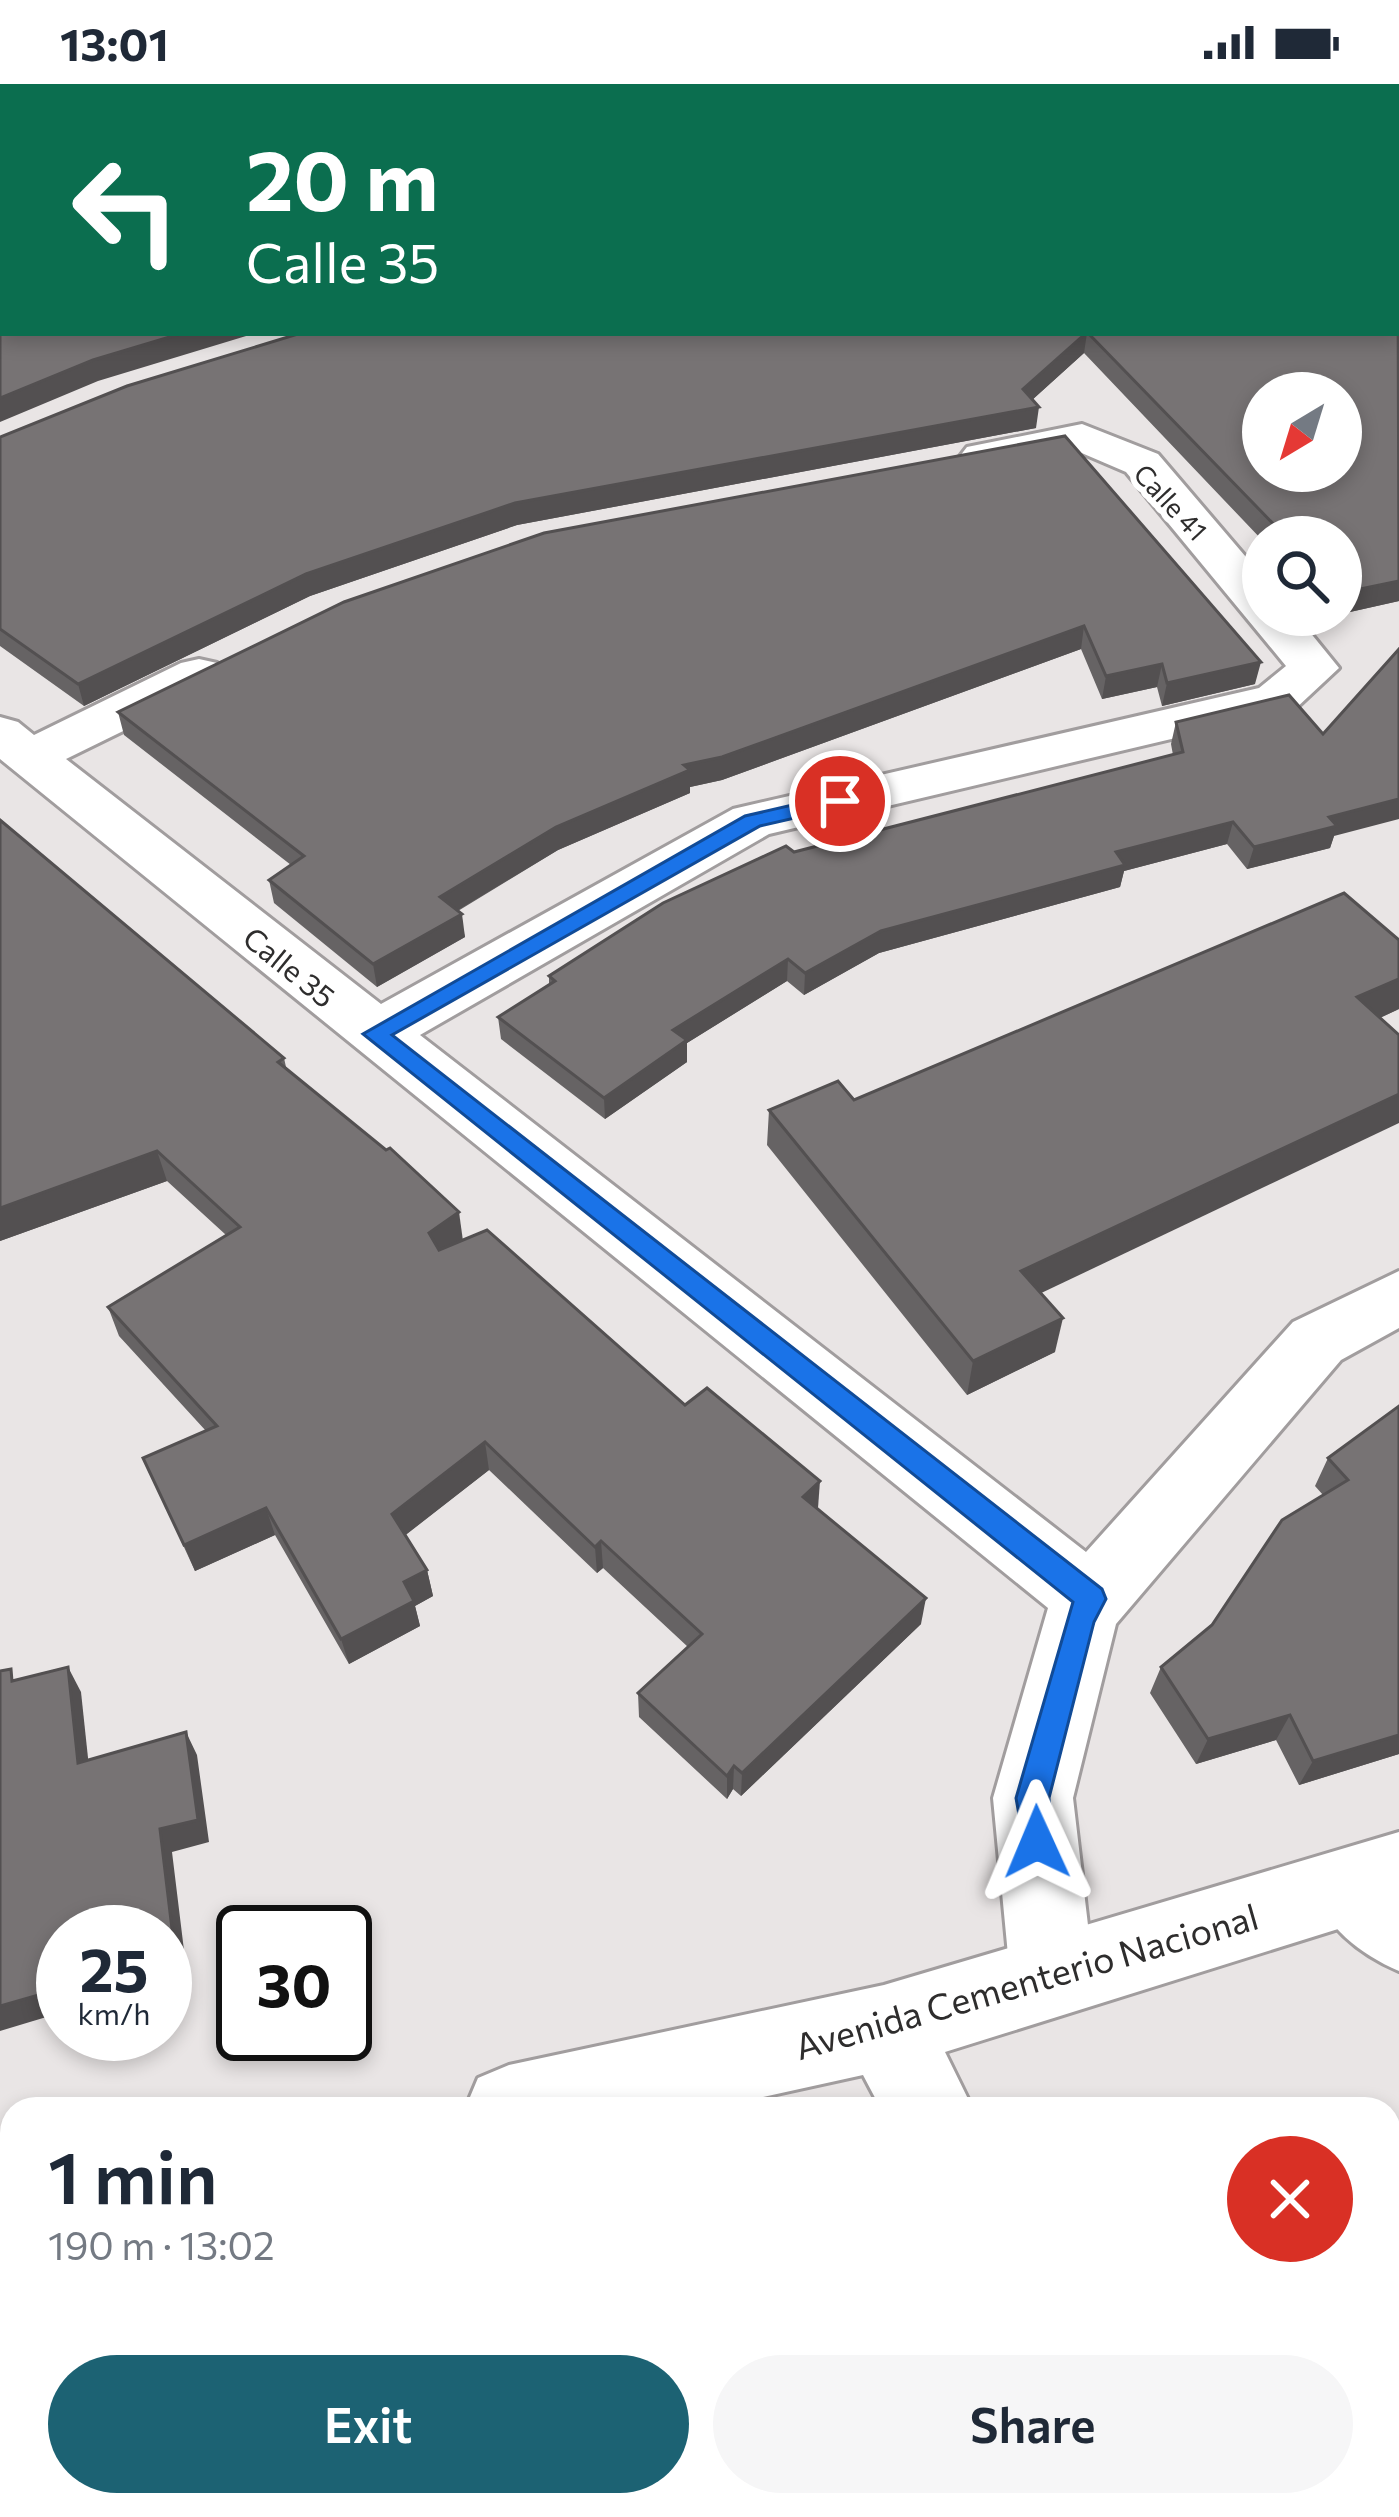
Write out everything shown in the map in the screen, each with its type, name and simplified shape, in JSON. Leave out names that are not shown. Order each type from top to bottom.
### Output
[{"type":"street","name":"Calle 41","points":[[945,463],[1082,437],[1142,463],[1242,582]]},
{"type":"street","points":[[375,1034],[752,821],[1276,699],[1314,668],[1287,636]]},
{"type":"street","points":[[15,745],[244,652]]},
{"type":"street","name":"Calle 35","points":[[15,745],[1091,1599]]},
{"type":"street","points":[[1052,1976],[1033,1798],[1080,1618],[1091,1599],[1317,1341],[1399,1297]]},
{"type":"street","name":"Avenida Cementerio Nacional","points":[[565,2097],[884,2028],[1052,1976],[1383,1896]]},
{"type":"street","points":[[884,2028],[921,2097]]},
{"type":"building","points":[[0,336],[173,336],[93,360],[0,398]]},
{"type":"building","points":[[291,336],[1083,336],[1023,389],[1039,407],[515,503],[306,574],[78,684],[0,629],[0,437],[127,386]]},
{"type":"building","points":[[1091,336],[1398,336],[1399,581],[1362,589],[1362,516],[1266,516],[1242,492],[1362,492],[1362,372],[1242,372],[1242,492]]},
{"type":"building","points":[[1065,436],[1261,662],[1167,683],[1162,664],[1106,676],[1084,626],[722,757],[684,765],[690,770],[556,827],[440,897],[462,914],[373,964],[269,880],[304,856],[118,712],[344,602],[544,533]]},
{"type":"building","points":[[1399,649],[1399,799],[1329,817],[1337,826],[1254,847],[1233,822],[1116,852],[1125,865],[881,931],[805,973],[788,959],[673,1030],[687,1040],[604,1098],[498,1017],[555,981],[549,976],[663,903],[786,846],[794,852],[1183,752],[1176,722],[1289,695],[1323,734]]},
{"type":"building","points":[[0,820],[284,1058],[278,1062],[386,1150],[390,1148],[459,1212],[429,1233],[439,1250],[487,1230],[685,1405],[707,1388],[820,1481],[803,1497],[926,1598],[742,1773],[734,1766],[727,1776],[638,1693],[702,1634],[601,1541],[595,1547],[485,1442],[392,1514],[427,1570],[404,1582],[414,1601],[341,1639],[266,1508],[184,1545],[143,1458],[217,1426],[108,1307],[240,1227],[157,1151],[0,1208]]},
{"type":"building","points":[[1344,893],[1399,940],[1399,979],[1357,997],[1399,1035],[1399,1094],[1021,1271],[1063,1318],[973,1361],[769,1110],[838,1081],[854,1100]]},
{"type":"building","points":[[1399,1406],[1399,1735],[1313,1761],[1290,1715],[1208,1739],[1161,1667],[1212,1625],[1282,1520],[1348,1480],[1328,1458]]},
{"type":"building","points":[[68,1667],[78,1763],[186,1732],[198,1820],[160,1829],[169,1905],[36,1905],[36,1996],[0,2006],[0,1671],[11,1669],[12,1681]]},
{"type":"route","points":[[840,801],[752,821],[375,1034],[1091,1599],[1080,1618],[1033,1798],[1037,1842]]}]
